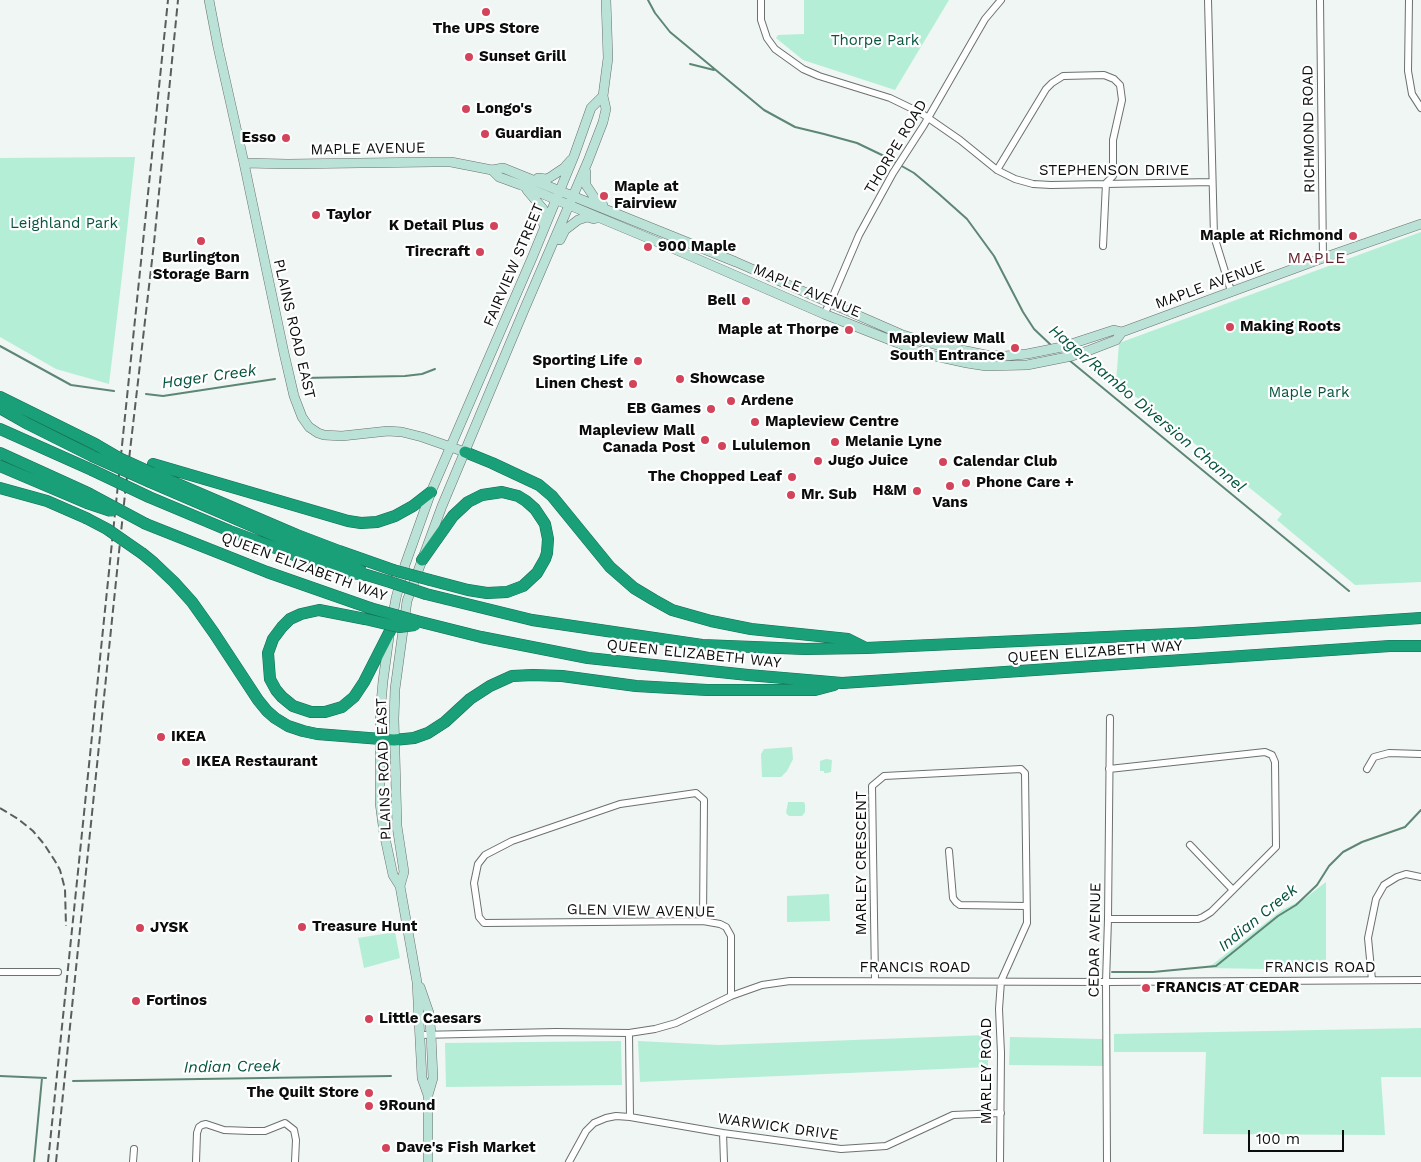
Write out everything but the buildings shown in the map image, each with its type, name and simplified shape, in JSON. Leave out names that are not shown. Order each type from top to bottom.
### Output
[{"type":"highway","points":[[0,397],[93,450],[152,473],[294,544],[346,564],[366,575]]},
{"type":"highway","points":[[0,408],[28,424],[152,473],[339,552],[393,570],[468,590],[487,593],[507,592],[523,586],[537,573],[545,559],[548,539],[545,524],[535,509],[518,496],[502,492],[482,495],[468,502],[457,513],[422,560]]},
{"type":"highway","name":"QUEEN ELIZABETH WAY","points":[[0,429],[230,531],[345,572],[366,575],[426,594],[532,620],[702,645],[805,649],[866,648],[1194,633],[1421,618]]},
{"type":"highway","points":[[465,452],[539,485],[552,496],[610,567],[634,588],[672,610],[711,621],[752,629],[848,639],[866,648]]},
{"type":"highway","name":"QUEEN ELIZABETH WAY","points":[[0,453],[88,498],[146,524],[267,572],[370,608],[419,624],[588,658],[728,674],[842,683],[1380,647],[1421,646]]},
{"type":"highway","points":[[0,466],[88,498]]},
{"type":"highway","points":[[152,473],[361,523],[377,522],[396,516],[431,492]]},
{"type":"highway","points":[[0,488],[46,501],[86,518],[107,529],[154,562],[192,602],[258,700],[275,718],[303,732],[394,740],[414,738],[428,733],[445,722],[470,699],[490,686],[512,676],[562,676],[636,686],[707,690],[815,690],[842,683]]},
{"type":"highway","points":[[390,631],[364,682],[354,697],[342,707],[325,712],[311,712],[293,706],[276,690],[270,679],[268,652],[272,639],[290,619],[301,614],[319,610],[399,627],[419,624]]},
{"type":"main road","name":"PLAINS ROAD EAST","points":[[209,0],[286,362],[297,406],[305,422],[314,431],[324,435],[342,436],[396,431],[422,436],[451,448],[431,492],[405,565],[396,598],[382,681],[380,714],[380,803],[393,876],[400,886],[417,982],[422,1078],[428,1094]]},
{"type":"main road","name":"FAIRVIEW STREET","points":[[465,452],[588,161],[606,109],[603,96],[608,58],[606,0]]},
{"type":"main road","name":"FAIRVIEW STREET","points":[[451,448],[561,190],[591,108],[603,96]]},
{"type":"main road","points":[[525,176],[546,179],[564,168],[574,156]]},
{"type":"main road","points":[[588,161],[585,177],[586,184],[596,200],[608,210]]},
{"type":"main road","name":"MAPLE AVENUE","points":[[244,163],[451,162],[492,170],[504,168],[574,195],[830,302],[903,335],[937,345],[986,355],[1004,356],[1049,351],[1114,330],[1122,332]]},
{"type":"main road","name":"MAPLE AVENUE","points":[[492,170],[499,178],[521,185],[824,314],[926,354],[967,364],[986,366],[1027,365],[1072,356],[1116,340],[1122,332],[1421,224]]},
{"type":"main road","points":[[521,185],[544,212],[544,220],[537,246]]},
{"type":"main road","points":[[540,274],[565,230],[571,224],[587,217],[604,221]]},
{"type":"main road","points":[[451,448],[465,452]]},
{"type":"main road","name":"PLAINS ROAD EAST","points":[[400,886],[404,872],[397,826],[394,740],[395,688],[403,626],[408,601],[422,560],[465,452]]},
{"type":"main road","name":"PLAINS ROAD EAST","points":[[417,982],[429,1013],[431,1034],[433,1078],[428,1094],[428,1162]]},
{"type":"street","name":"STEPHENSON DRIVE","points":[[761,0],[761,20],[767,38],[775,49],[803,69],[819,76],[890,98],[928,118],[960,140],[997,170],[1015,179],[1033,184],[1051,185],[1212,182]]},
{"type":"street","name":"THORPE ROAD","points":[[824,314],[859,235],[893,173],[928,118],[985,19],[1001,0]]},
{"type":"street","points":[[1208,0],[1214,236],[1231,292]]},
{"type":"street","name":"RICHMOND ROAD","points":[[1320,0],[1323,258]]},
{"type":"street","points":[[1409,0],[1408,71],[1412,94],[1421,108]]},
{"type":"street","points":[[997,170],[1046,89],[1052,84],[1063,76],[1104,75],[1114,79],[1120,85],[1122,100],[1113,140],[1113,176],[1106,183],[1103,246]]},
{"type":"street","name":"CEDAR AVENUE","points":[[1107,1162],[1106,982],[1110,718]]},
{"type":"street","points":[[1108,919],[1198,919],[1211,912],[1276,847],[1276,762],[1272,755],[1264,752],[1109,769]]},
{"type":"street","points":[[1367,769],[1374,757],[1389,753],[1421,754]]},
{"type":"street","name":"MARLEY CRESCENT","points":[[875,980],[872,786],[884,776],[1021,769],[1025,773],[1027,922],[1001,981]]},
{"type":"street","name":"GLEN VIEW AVENUE","points":[[704,921],[704,800],[696,793],[620,804],[512,841],[485,855],[478,864],[474,883],[479,917],[484,923],[704,921],[720,924],[730,932],[732,940],[731,996]]},
{"type":"street","points":[[1190,845],[1233,890]]},
{"type":"street","points":[[949,851],[953,898],[960,905],[1026,906]]},
{"type":"street","points":[[1372,980],[1368,938],[1376,899],[1384,885],[1396,877],[1406,874],[1421,878]]},
{"type":"street","points":[[0,972],[58,972]]},
{"type":"street","name":"FRANCIS ROAD","points":[[419,1035],[630,1033],[676,1023],[731,996],[762,986],[790,980],[1106,982],[1421,980]]},
{"type":"street","name":"MARLEY ROAD","points":[[1000,1162],[1001,1053],[999,1009],[1001,981]]},
{"type":"street","points":[[630,1033],[630,1117]]},
{"type":"street","name":"WARWICK DRIVE","points":[[569,1162],[586,1131],[594,1123],[616,1116],[841,1149],[886,1146],[953,1115],[1001,1113]]},
{"type":"street","points":[[196,1162],[199,1127],[206,1124],[224,1130],[250,1131],[264,1130],[285,1123],[294,1130],[296,1162]]},
{"type":"street","points":[[724,1133],[724,1162]]},
{"type":"street","points":[[134,1149],[134,1162]]},
{"type":"green space","name":"Thorpe Park","points":[[804,0],[949,0],[895,90],[803,60],[776,38],[778,35],[804,34]]},
{"type":"green space","name":"Leighland Park","points":[[135,157],[109,384],[56,369],[0,337],[0,158]]},
{"type":"green space","name":"Maple Park","points":[[1421,232],[1421,582],[1355,585],[1277,520],[1282,514],[1143,402],[1116,383],[1119,343]]},
{"type":"green space","points":[[792,747],[793,759],[787,771],[781,777],[762,777],[761,754],[764,749]]},
{"type":"green space","points":[[832,760],[831,772],[824,773],[824,771],[820,771],[820,761]]},
{"type":"green space","points":[[788,802],[804,802],[805,812],[802,816],[789,816],[786,813]]},
{"type":"green space","points":[[1326,882],[1326,970],[1208,968],[1282,910],[1304,899]]},
{"type":"green space","points":[[829,894],[830,921],[787,922],[787,896]]},
{"type":"green space","points":[[395,932],[400,958],[364,968],[358,938]]},
{"type":"green space","points":[[1421,1028],[1421,1077],[1381,1077],[1385,1135],[1203,1134],[1206,1052],[1114,1052],[1114,1034]]},
{"type":"green space","points":[[988,1035],[988,1067],[640,1082],[638,1041],[719,1045]]},
{"type":"green space","points":[[1010,1037],[1103,1039],[1103,1066],[1009,1065]]},
{"type":"green space","points":[[621,1041],[622,1085],[446,1087],[445,1043]]},
{"type":"waterway","name":"Hager/Rambo Diversion Channel","points":[[648,0],[655,13],[670,32],[764,110],[795,127],[857,143],[914,173],[939,194],[967,219],[994,256],[1034,329],[1052,346]]},
{"type":"waterway","name":"Hager Creek","points":[[690,64],[714,70]]},
{"type":"waterway","name":"Hager Creek","points":[[0,346],[71,385],[114,391]]},
{"type":"waterway","name":"Hager/Rambo Diversion Channel","points":[[1069,360],[1349,591]]},
{"type":"waterway","name":"Hager Creek","points":[[303,378],[405,376],[422,374],[435,369]]},
{"type":"waterway","name":"Hager Creek","points":[[146,394],[163,396],[275,379]]},
{"type":"waterway","name":"Indian Creek","points":[[1112,972],[1153,972],[1216,966],[1278,916],[1296,905],[1317,885],[1329,866],[1343,852],[1362,842],[1405,827],[1421,810]]},
{"type":"waterway","name":"Indian Creek","points":[[0,1076],[46,1078]]},
{"type":"waterway","name":"Indian Creek","points":[[73,1081],[391,1076]]},
{"type":"waterway","points":[[34,1162],[42,1078]]},
{"type":"railway","points":[[48,1162],[168,0]]},
{"type":"railway","points":[[56,1162],[125,494],[154,243],[178,0]]},
{"type":"railway","points":[[0,808],[33,831],[55,861],[60,870],[65,889],[66,926]]},
{"type":"place","name":"The UPS Store","points":[[486,12]]},
{"type":"place","name":"Sunset Grill","points":[[469,57]]},
{"type":"place","name":"Longo's","points":[[466,109]]},
{"type":"place","name":"Guardian","points":[[485,134]]},
{"type":"place","name":"Esso","points":[[286,138]]},
{"type":"place","name":"Maple at Fairview","points":[[604,196]]},
{"type":"place","name":"Taylor","points":[[316,215]]},
{"type":"place","name":"K Detail Plus","points":[[494,226]]},
{"type":"place","name":"Maple at Richmond","points":[[1353,236]]},
{"type":"place","name":"Burlington Storage Barn","points":[[201,241]]},
{"type":"place","name":"900 Maple","points":[[648,247]]},
{"type":"place","name":"Tirecraft","points":[[480,252]]},
{"type":"place","name":"Bell","points":[[746,301]]},
{"type":"place","name":"Making Roots","points":[[1230,327]]},
{"type":"place","name":"Maple at Thorpe","points":[[849,330]]},
{"type":"place","name":"Mapleview Mall South Entrance","points":[[1015,348]]},
{"type":"place","name":"Sporting Life","points":[[638,361]]},
{"type":"place","name":"Showcase","points":[[680,379]]},
{"type":"place","name":"Linen Chest","points":[[633,384]]},
{"type":"place","name":"Ardene","points":[[731,401]]},
{"type":"place","name":"EB Games","points":[[711,409]]},
{"type":"place","name":"Mapleview Centre","points":[[755,422]]},
{"type":"place","name":"Mapleview Mall Canada Post","points":[[705,440]]},
{"type":"place","name":"Melanie Lyne","points":[[835,442]]},
{"type":"place","name":"Lululemon","points":[[722,446]]},
{"type":"place","name":"Jugo Juice","points":[[818,461]]},
{"type":"place","name":"Calendar Club","points":[[943,462]]},
{"type":"place","name":"The Chopped Leaf","points":[[792,477]]},
{"type":"place","name":"Phone Care +","points":[[966,483]]},
{"type":"place","name":"Vans","points":[[950,486]]},
{"type":"place","name":"H&M","points":[[917,491]]},
{"type":"place","name":"Mr. Sub","points":[[791,495]]},
{"type":"place","name":"IKEA","points":[[161,737]]},
{"type":"place","name":"IKEA Restaurant","points":[[186,762]]},
{"type":"place","name":"Treasure Hunt","points":[[302,927]]},
{"type":"place","name":"JYSK","points":[[140,928]]},
{"type":"place","name":"FRANCIS AT CEDAR","points":[[1146,988]]},
{"type":"place","name":"Fortinos","points":[[136,1001]]},
{"type":"place","name":"Little Caesars","points":[[369,1019]]},
{"type":"place","name":"The Quilt Store","points":[[369,1093]]},
{"type":"place","name":"9Round","points":[[369,1106]]},
{"type":"place","name":"Dave's Fish Market","points":[[386,1148]]},
{"type":"district","name":"MAPLE","points":[[1317,258]]}]
